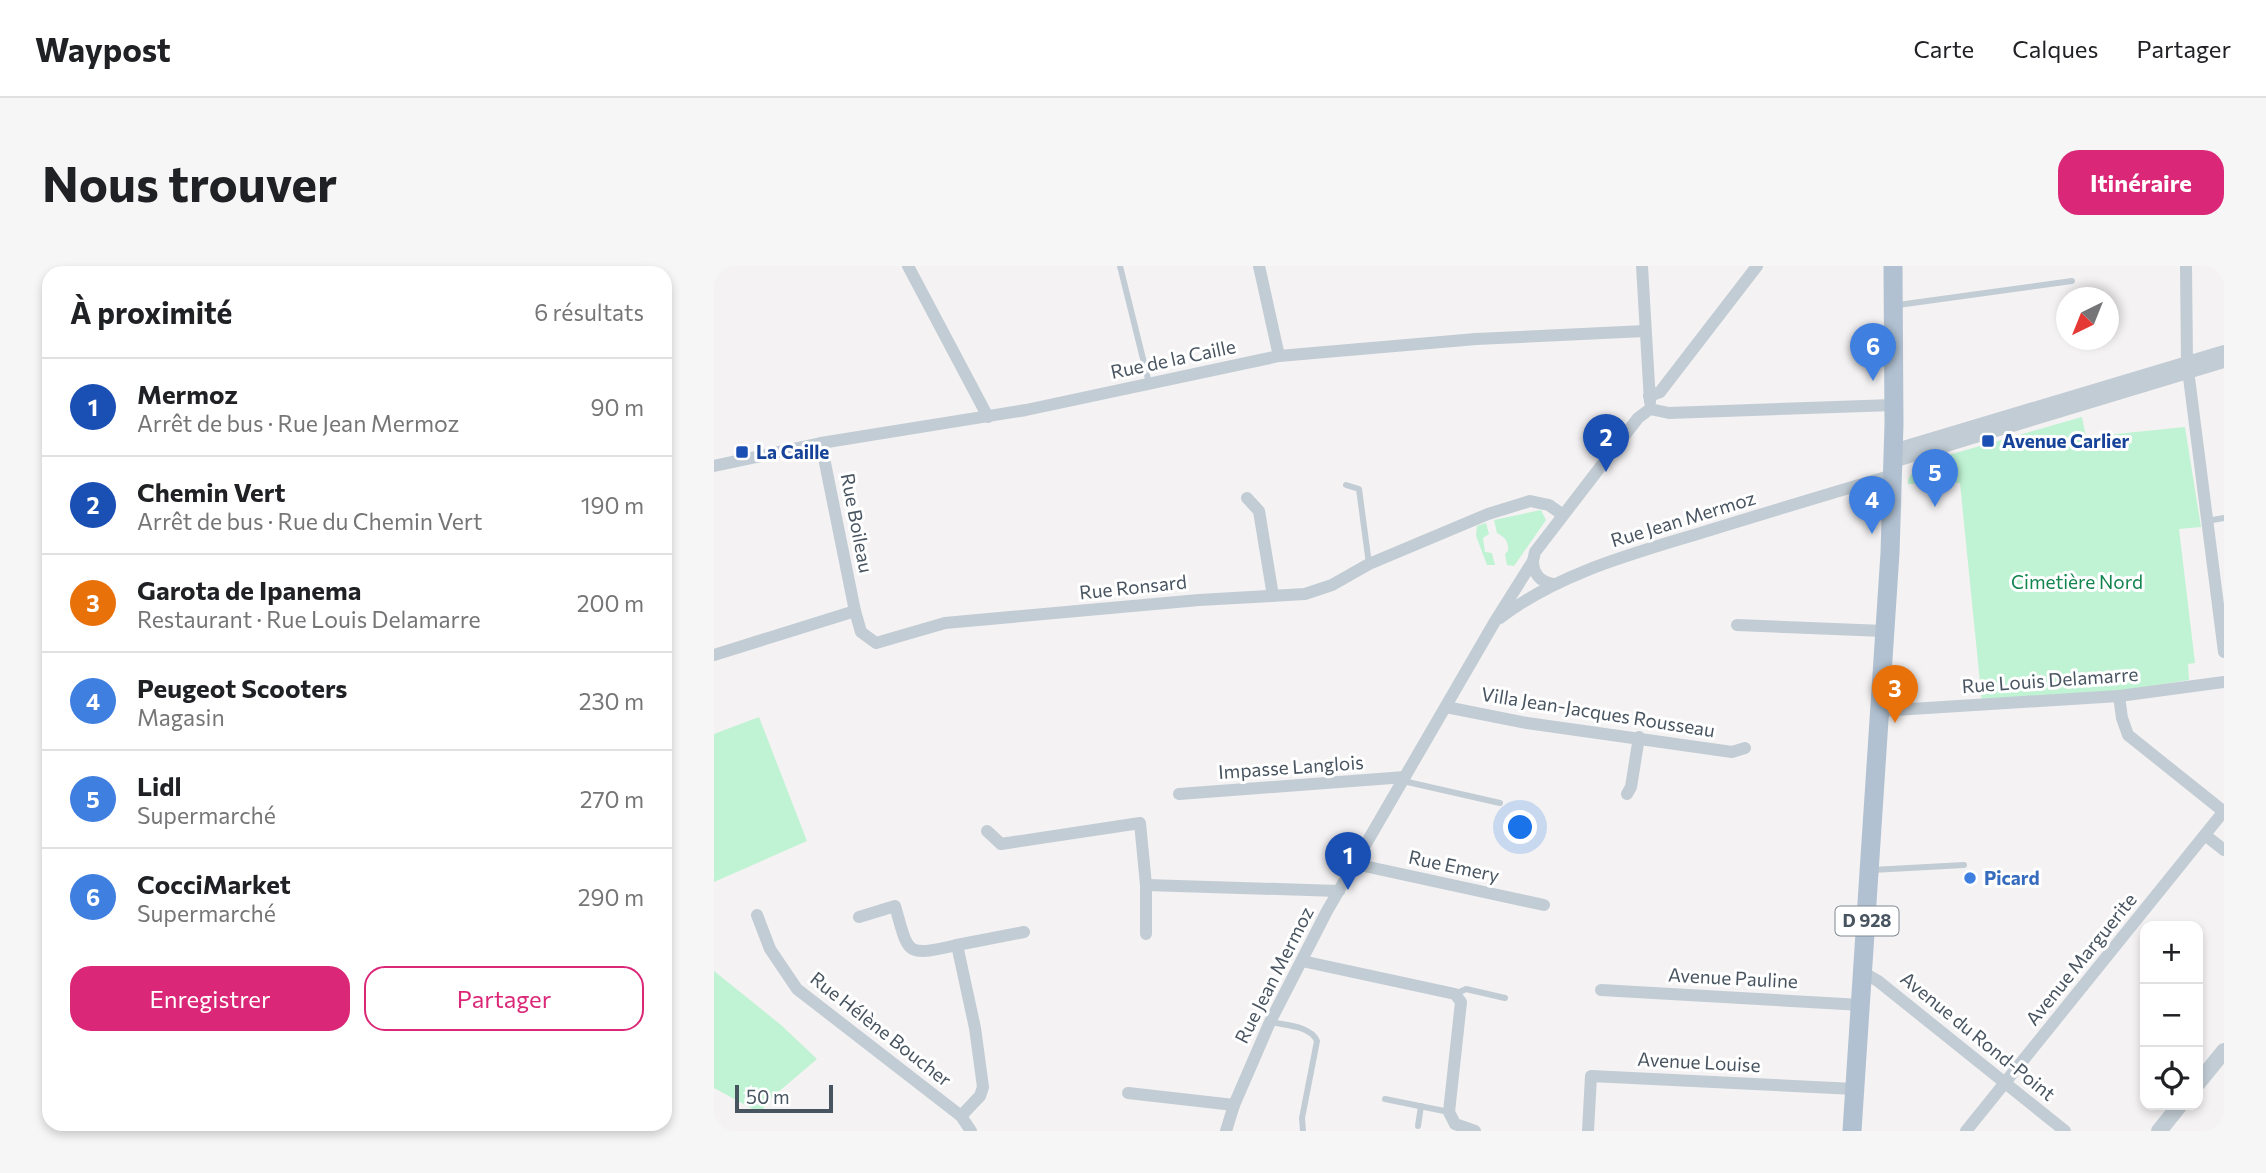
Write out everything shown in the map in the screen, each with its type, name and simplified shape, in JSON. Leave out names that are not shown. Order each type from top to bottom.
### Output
[{"type":"main road","name":"D 928","points":[[1852,1131],[1890,553],[1894,266]]},
{"type":"street","points":[[908,266],[988,417]]},
{"type":"street","points":[[1259,266],[1279,356]]},
{"type":"street","points":[[1642,266],[1650,403],[1669,413],[1894,405]]},
{"type":"street","name":"Rue Jean Mermoz","points":[[1226,1131],[1234,1105],[1270,1022],[1339,891],[1494,623],[1533,561],[1535,552],[1757,266]]},
{"type":"street","points":[[2186,266],[2187,368],[2207,521],[2218,560],[2224,652]]},
{"type":"street","name":"Rue de la Caille","points":[[714,466],[821,443],[988,417],[1279,356],[1476,339],[1645,331]]},
{"type":"street","points":[[1893,462],[2187,368],[2224,351]]},
{"type":"street","points":[[2187,368],[2224,362]]},
{"type":"street","name":"Rue Boileau","points":[[821,443],[855,611]]},
{"type":"street","name":"Rue Jean Mermoz","points":[[1494,623],[1520,603],[1553,584],[1630,554],[1893,462]]},
{"type":"street","points":[[1247,498],[1259,511],[1273,596]]},
{"type":"street","name":"Rue Ronsard","points":[[855,611],[861,632],[876,643],[945,623],[1305,594],[1332,585],[1369,564],[1488,514],[1530,501],[1549,505],[1563,515]]},
{"type":"street","points":[[1533,561],[1537,575],[1553,584]]},
{"type":"street","points":[[714,655],[855,611]]},
{"type":"street","points":[[1737,625],[1884,631]]},
{"type":"street","name":"Rue Louis Delamarre","points":[[1879,711],[2119,696],[2224,682]]},
{"type":"street","points":[[2119,696],[2128,735],[2224,811]]},
{"type":"street","name":"Villa Jean-Jacques Rousseau","points":[[1446,707],[1527,723],[1732,751],[1745,748]]},
{"type":"street","points":[[1627,794],[1631,787],[1639,737]]},
{"type":"street","name":"Impasse Langlois","points":[[1179,794],[1404,779]]},
{"type":"street","name":"Avenue Marguerite","points":[[1966,1131],[2224,811]]},
{"type":"street","points":[[987,831],[1001,844],[1140,823],[1146,885],[1146,934]]},
{"type":"street","points":[[2205,835],[2224,850]]},
{"type":"street","name":"Rue Emery","points":[[1355,864],[1544,905]]},
{"type":"street","points":[[1146,885],[1339,891]]},
{"type":"street","points":[[859,917],[895,906],[905,943],[909,948],[923,953],[1024,932]]},
{"type":"street","name":"Rue Hélène Boucher","points":[[757,915],[770,949],[797,989],[961,1116],[971,1131]]},
{"type":"street","points":[[957,945],[975,1028],[983,1087],[980,1096],[961,1116]]},
{"type":"street","points":[[1302,961],[1455,993],[1461,1002],[1449,1112],[1455,1124],[1475,1131]]},
{"type":"street","name":"Avenue du Rond-Point","points":[[1864,973],[1878,981],[2065,1131]]},
{"type":"street","name":"Avenue Pauline","points":[[1601,990],[1862,1005]]},
{"type":"street","points":[[2203,1077],[2224,1051]]},
{"type":"street","name":"Avenue Louise","points":[[1588,1129],[1591,1076],[1855,1089]]},
{"type":"street","points":[[1128,1093],[1234,1105]]},
{"type":"street","points":[[2159,1131],[2176,1110]]},
{"type":"lane","points":[[1120,266],[1149,384]]},
{"type":"lane","points":[[1893,306],[2073,281]]},
{"type":"lane","points":[[1346,485],[1359,489],[1369,564]]},
{"type":"lane","points":[[2207,521],[2224,518]]},
{"type":"lane","points":[[1404,779],[1500,803]]},
{"type":"lane","points":[[1870,870],[1964,865]]},
{"type":"lane","points":[[1455,993],[1466,989],[1504,998]]},
{"type":"lane","points":[[1270,1022],[1308,1031],[1316,1037],[1302,1118],[1303,1131]]},
{"type":"lane","points":[[1385,1098],[1449,1112]]},
{"type":"lane","points":[[1418,1126],[1421,1106]]},
{"type":"green space","name":"Cimetière Nord","points":[[2082,417],[2086,437],[2185,427],[2201,527],[2179,529],[2195,663],[2188,664],[2189,680],[2124,690],[1982,702],[1960,483],[1908,484],[1908,479],[1920,463]]},
{"type":"green space","points":[[1541,510],[1546,520],[1514,566],[1507,565],[1505,554],[1508,545],[1497,533],[1494,520]]},
{"type":"green space","points":[[1486,523],[1489,534],[1483,538],[1485,552],[1492,553],[1495,565],[1487,565],[1476,536],[1477,526]]},
{"type":"green space","points":[[759,717],[807,841],[714,882],[714,734]]},
{"type":"green space","points":[[714,971],[781,1025],[817,1059],[770,1099],[760,1113],[714,1088]]},
{"type":"place","name":"CocciMarket","points":[[1873,381]]},
{"type":"place","name":"Avenue Carlier","points":[[1988,441]]},
{"type":"place","name":"La Caille","points":[[742,452]]},
{"type":"place","name":"Chemin Vert","points":[[1606,472]]},
{"type":"place","name":"Lidl","points":[[1935,507]]},
{"type":"place","name":"Peugeot Scooters","points":[[1872,534]]},
{"type":"place","name":"Garota de Ipanema","points":[[1895,723]]},
{"type":"place","name":"Picard","points":[[1970,878]]},
{"type":"place","name":"Mermoz","points":[[1348,890]]}]
